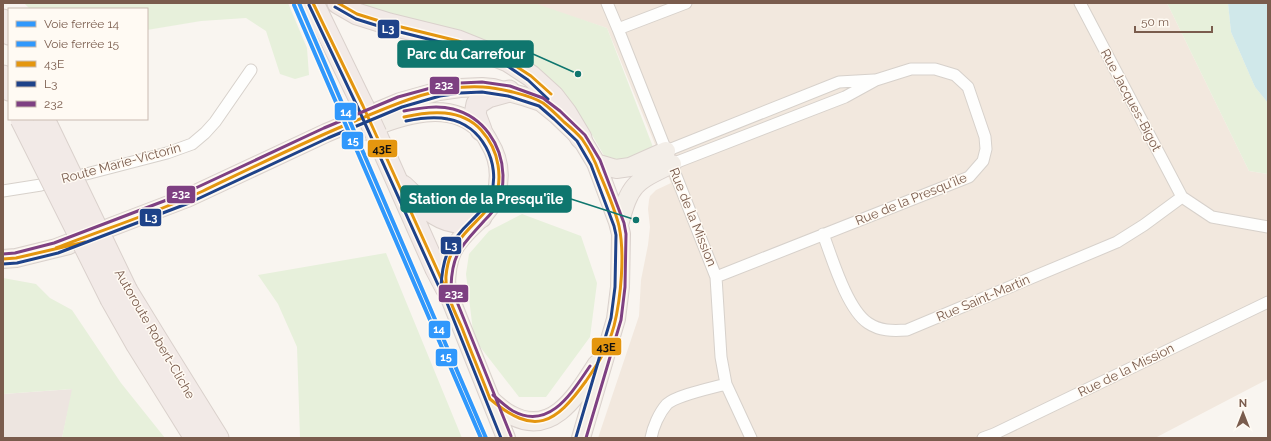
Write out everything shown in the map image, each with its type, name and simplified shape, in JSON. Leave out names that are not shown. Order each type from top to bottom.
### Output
[{"type":"highway","points":[[313,3],[363,106],[436,269],[446,288]]},
{"type":"highway","points":[[338,3],[357,14],[389,24],[458,41],[508,61],[531,76],[553,96],[566,112],[580,138]]},
{"type":"highway","points":[[3,20],[8,32]]},
{"type":"highway","points":[[3,76],[8,88]]},
{"type":"highway","points":[[481,130],[475,114],[477,104],[488,96],[509,91]]},
{"type":"highway","name":"Autoroute Robert-Cliche","points":[[22,120],[119,295],[160,346],[218,438]]},
{"type":"highway","name":"Autoroute Robert-Cliche","points":[[44,120],[119,295],[137,345],[195,438]]},
{"type":"highway","points":[[397,180],[434,214],[447,221],[467,222],[481,217]]},
{"type":"main road","points":[[56,248],[187,198],[326,133],[400,102],[439,91],[482,87],[509,91],[541,102],[557,115],[580,138],[596,163],[619,224],[621,234],[620,287],[616,319],[581,438]]},
{"type":"main road","points":[[3,259],[16,258],[121,234],[189,209],[337,141],[396,119],[420,113],[438,112],[451,114],[465,119],[481,130],[494,151],[497,162],[499,175],[496,196],[490,207],[464,235],[452,251],[448,260],[446,271],[446,288],[506,438]]},
{"type":"main road","points":[[596,163],[616,169],[669,158]]},
{"type":"main road","points":[[619,224],[629,192],[639,181],[669,158]]},
{"type":"main road","points":[[490,400],[510,415],[522,420],[543,421],[551,418],[567,406],[607,348]]},
{"type":"street","name":"Rue de la Mission","points":[[607,3],[716,277],[721,357],[726,384],[751,438]]},
{"type":"street","points":[[618,29],[686,3]]},
{"type":"street","name":"Rue Jacques-Bigot","points":[[1080,3],[1182,197]]},
{"type":"street","name":"Rue de la Presqu'île","points":[[669,158],[845,97],[876,80],[911,69],[935,70],[955,75],[968,87],[985,137],[986,149],[983,160],[969,177],[716,277]]},
{"type":"street","name":"Route Marie-Victorin","points":[[3,191],[90,173],[192,144],[215,122],[251,70]]},
{"type":"street","name":"Rue de la Presqu'île","points":[[669,158],[839,82],[876,80]]},
{"type":"street","points":[[1182,197],[1212,217],[1268,227]]},
{"type":"street","name":"Rue Saint-Martin","points":[[823,234],[844,289],[855,308],[866,322],[877,328],[891,331],[906,330],[1118,242],[1182,197]]},
{"type":"street","name":"Rue de la Mission","points":[[983,438],[1268,302]]},
{"type":"street","points":[[651,438],[659,416],[667,404],[677,398],[726,384]]},
{"type":"shaded area","points":[[529,3],[1167,3],[1249,171],[1268,174],[1268,379],[1155,438],[598,438],[639,316],[641,280],[650,227],[648,209],[650,196],[656,190],[671,183],[607,28]]},
{"type":"shaded area","points":[[73,389],[62,438],[3,438],[3,394]]},
{"type":"green space","points":[[24,3],[288,3],[307,48],[309,75],[295,79],[280,74],[266,31],[246,18],[201,21],[148,30],[148,8],[29,8]]},
{"type":"green space","points":[[355,3],[534,3],[607,28],[653,147],[629,163],[606,159],[591,133],[573,108],[551,87]]},
{"type":"green space","points":[[1167,3],[1228,3],[1231,32],[1255,87],[1268,103],[1268,174],[1249,171]]},
{"type":"green space","points":[[522,214],[581,236],[597,283],[590,337],[546,397],[519,397],[474,339],[466,274],[469,254],[489,231]]},
{"type":"green space","points":[[386,253],[462,438],[300,438],[297,347],[278,304],[258,275]]},
{"type":"green space","points":[[3,278],[36,284],[50,298],[72,310],[121,383],[165,438],[62,438],[72,389],[3,394]]},
{"type":"water","points":[[1228,3],[1268,3],[1268,103],[1255,87],[1231,32]]},
{"type":"rail line","name":"14","points":[[299,3],[486,438]]},
{"type":"rail line","name":"15","points":[[294,5],[481,438]]},
{"type":"transit line","name":"43E","points":[[313,3],[363,106],[449,296]]},
{"type":"transit line","name":"43E","points":[[338,3],[357,14],[389,24],[458,41],[508,61],[531,76],[551,94]]},
{"type":"transit line","name":"L3","points":[[309,5],[358,108],[444,298]]},
{"type":"transit line","name":"L3","points":[[335,7],[356,19],[388,29],[456,46],[506,65],[528,80],[548,99]]},
{"type":"transit line","name":"232","points":[[3,254],[15,253],[54,243],[185,193],[324,128],[398,97],[438,86],[460,83],[482,82],[510,86],[543,98],[560,111],[585,135],[600,160],[624,223],[626,234],[625,287],[621,320],[586,438]]},
{"type":"transit line","name":"43E","points":[[56,248],[185,199],[317,137],[418,96],[450,89],[483,87],[506,90],[530,97],[546,105],[582,139],[596,164],[613,206],[621,237],[622,263],[619,302],[612,334],[599,361],[575,396],[554,416],[543,420],[532,421],[520,418],[506,411],[490,399]]},
{"type":"transit line","name":"L3","points":[[3,264],[17,263],[58,253],[189,203],[328,138],[402,107],[440,96],[460,93],[482,92],[508,96],[539,106],[577,141],[591,165],[616,235],[615,287],[611,318],[576,437]]},
{"type":"transit line","name":"232","points":[[404,111],[441,107],[464,113],[482,125],[489,133],[499,153],[503,175],[500,199],[493,211],[464,244],[456,257],[453,265],[451,287],[511,436]]},
{"type":"transit line","name":"43E","points":[[404,117],[424,113],[445,113],[464,118],[481,130],[490,142],[496,155],[499,180],[497,192],[493,202],[454,248],[449,260],[446,276],[447,289],[451,303],[490,399]]},
{"type":"transit line","name":"L3","points":[[406,121],[422,118],[438,118],[448,119],[460,123],[479,137],[491,158],[493,183],[490,199],[457,236],[448,251],[443,268],[441,288],[501,438]]},
{"type":"transit line","name":"43E","points":[[3,259],[16,258],[85,242]]},
{"type":"transit line","name":"232","points":[[493,395],[513,411],[526,416],[538,416],[559,406],[576,387],[590,366]]},
{"type":"place","name":"Parc du Carrefour","points":[[578,74]]},
{"type":"place","name":"Station de la Presqu'île","points":[[636,220]]}]
